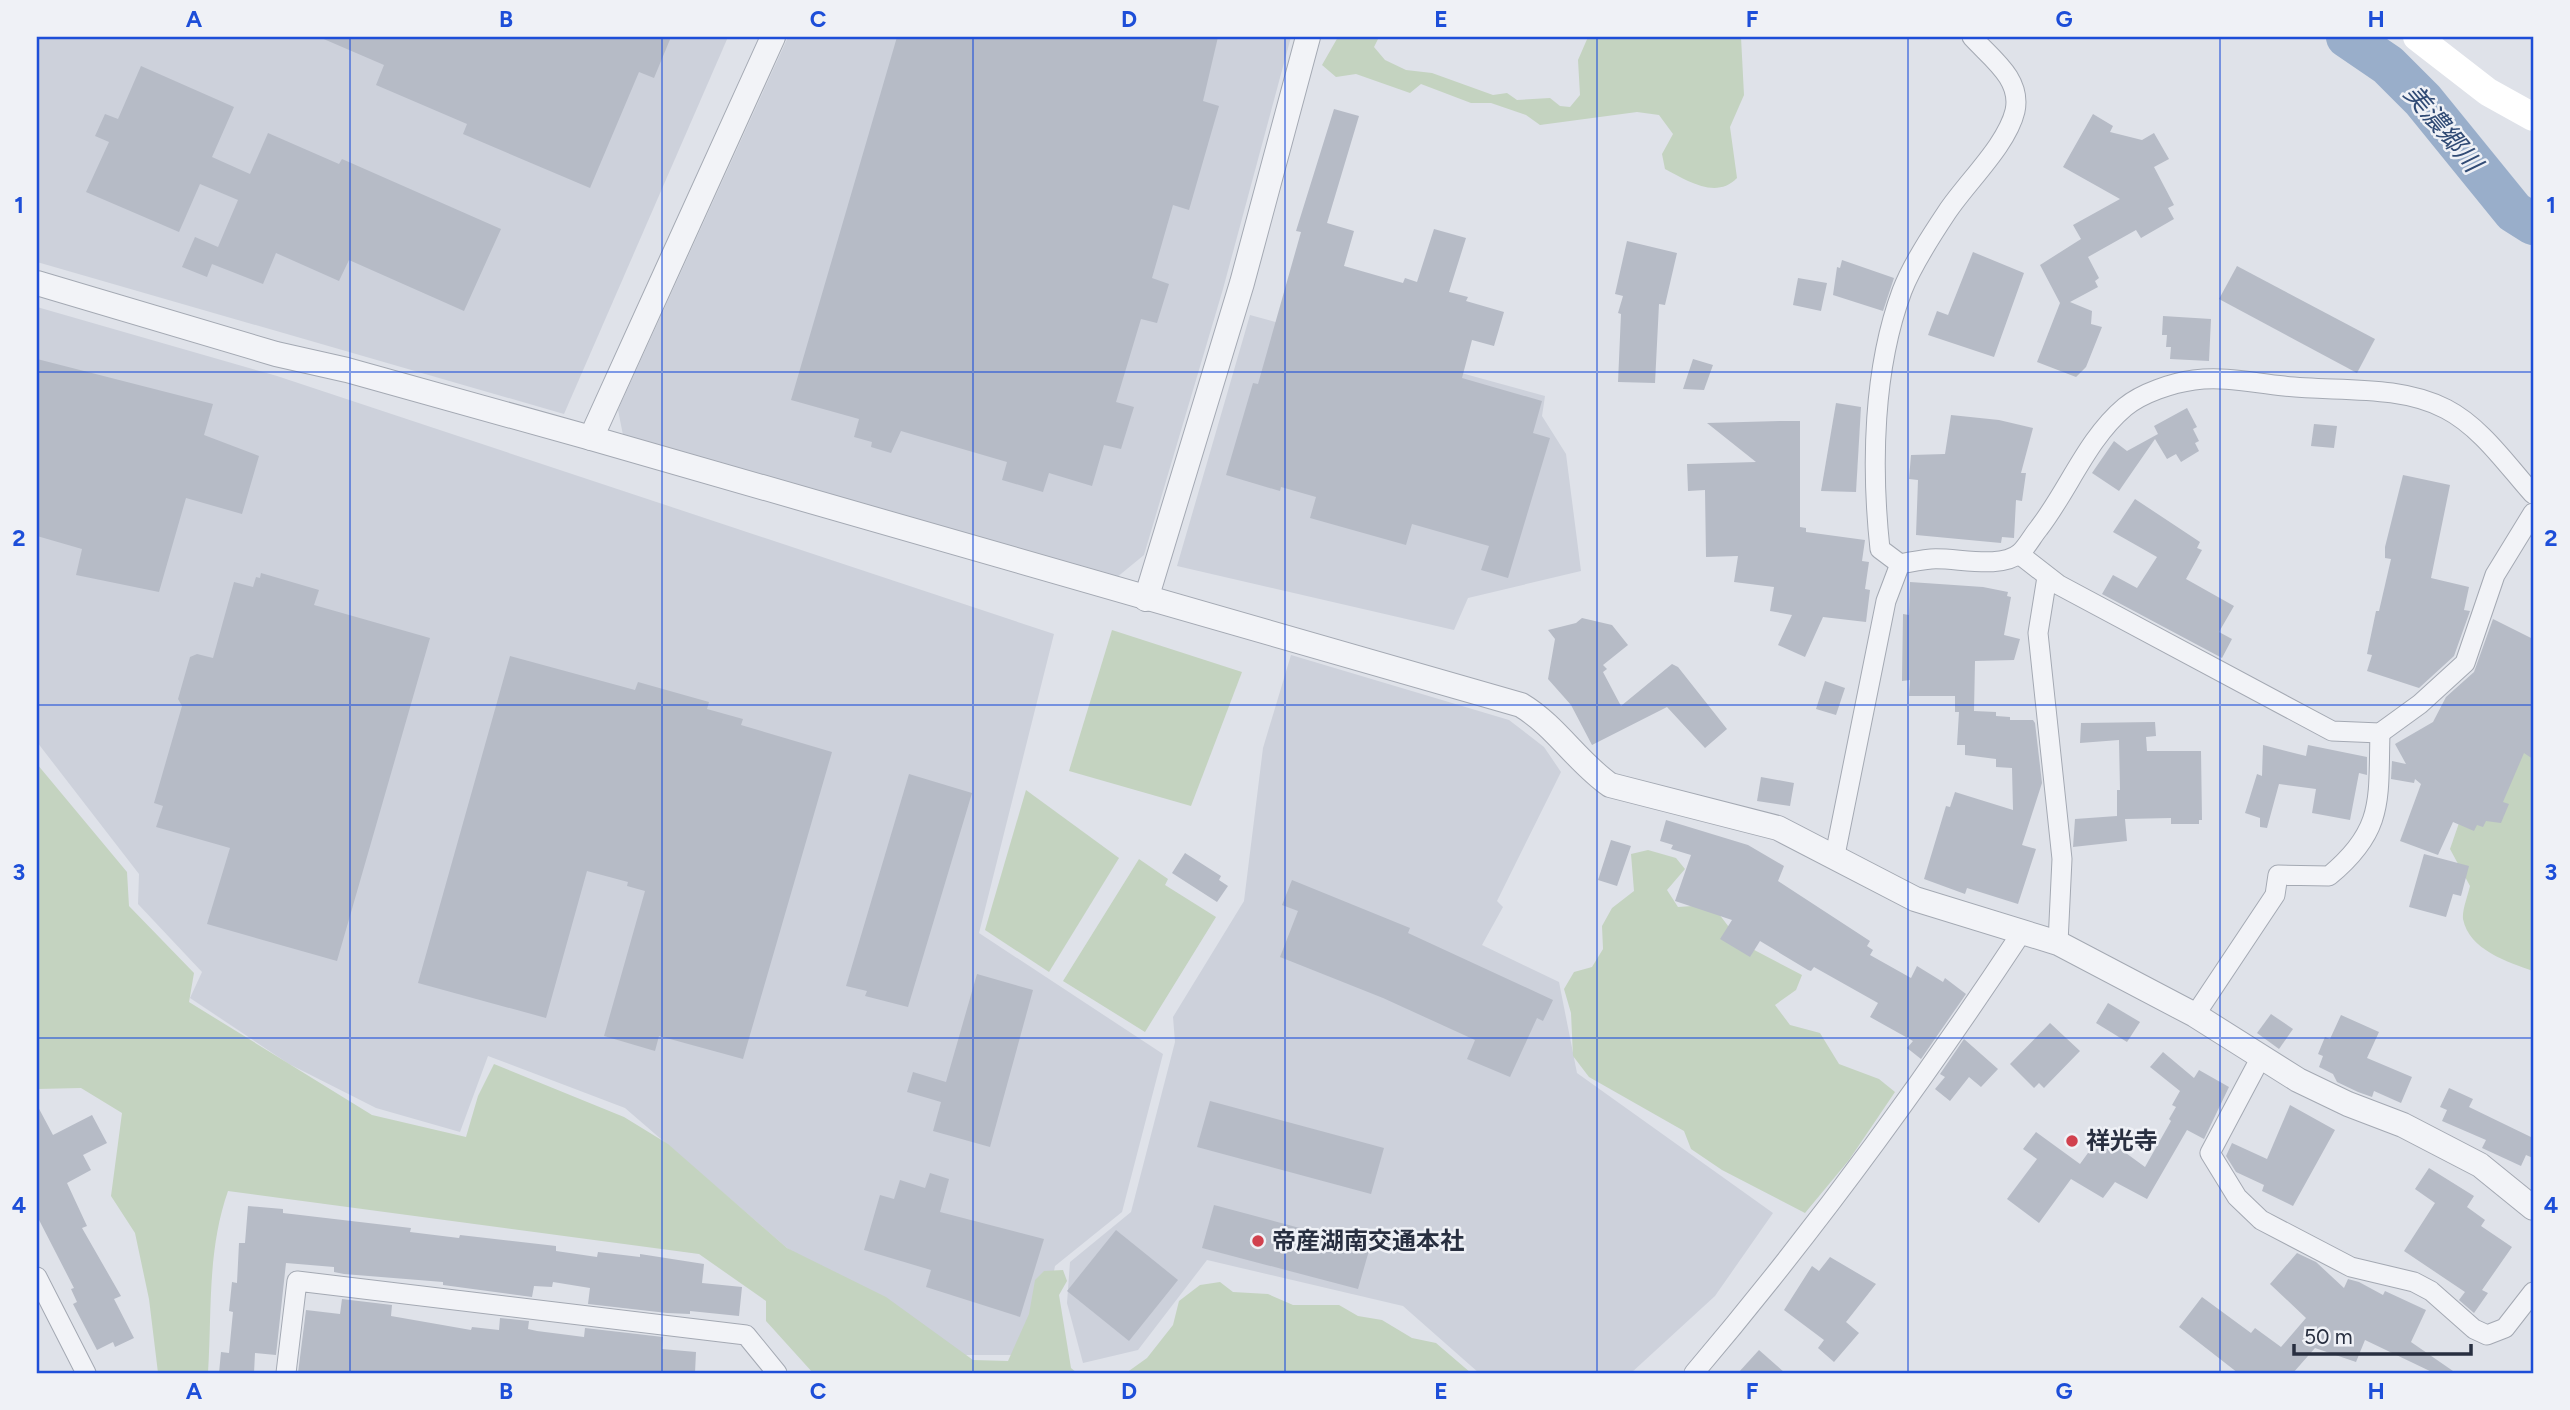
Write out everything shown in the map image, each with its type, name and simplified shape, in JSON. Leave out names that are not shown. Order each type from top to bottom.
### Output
[{"type":"main road","points":[[2417,37],[2488,92],[2533,117]]},
{"type":"street","points":[[591,439],[773,37]]},
{"type":"street","points":[[1146,599],[1242,283],[1308,37]]},
{"type":"street","points":[[1972,37],[2013,81],[2015,112],[2006,132],[1947,212],[1903,289],[1880,368],[1876,511],[1880,549],[1899,564],[1932,559],[1987,562],[2019,554],[2056,506],[2082,459],[2107,424],[2127,405],[2158,389],[2192,380],[2234,378],[2281,386],[2372,391],[2412,397],[2446,408],[2477,432],[2533,494]]},
{"type":"street","points":[[37,283],[275,354],[347,370],[1521,705],[1548,725],[1590,772],[1610,785],[1778,828],[1835,855],[1915,899],[2058,943],[2195,1015],[2311,1086],[2403,1125],[2469,1159],[2533,1208]]},
{"type":"street","points":[[2019,554],[2047,577],[2332,731],[2380,733],[2420,704],[2465,663],[2495,575],[2533,513]]},
{"type":"street","points":[[1835,855],[1886,601],[1899,564]]},
{"type":"street","points":[[2047,577],[2038,633],[2062,859],[2058,943]]},
{"type":"street","points":[[2195,1015],[2275,895],[2278,875],[2329,876],[2351,858],[2377,811],[2380,733]]},
{"type":"street","points":[[1694,1373],[1767,1287],[1834,1198],[1946,1046],[2022,932]]},
{"type":"street","points":[[2261,1057],[2210,1153],[2237,1197],[2261,1220],[2351,1267],[2414,1282],[2431,1291],[2473,1329],[2487,1335],[2505,1328],[2533,1292]]},
{"type":"street","points":[[37,1277],[86,1373]]},
{"type":"street","points":[[286,1373],[297,1281],[746,1335],[776,1373]]},
{"type":"shaded area","points":[[37,37],[728,37],[564,414],[37,262]]},
{"type":"shaded area","points":[[788,37],[1291,37],[1223,289],[1144,555],[1116,578],[624,440],[618,410]]},
{"type":"shaded area","points":[[37,307],[277,376],[1054,634],[979,933],[1163,1054],[1122,1212],[1055,1266],[1038,1355],[949,1355],[787,1248],[625,1108],[488,1056],[460,1132],[376,1108],[289,1064],[190,998],[202,972],[138,904],[139,874],[37,742]]},
{"type":"shaded area","points":[[1250,315],[1545,396],[1542,416],[1566,454],[1581,571],[1468,598],[1454,630],[1177,566]]},
{"type":"shaded area","points":[[1291,655],[1509,720],[1544,747],[1561,772],[1497,901],[1503,907],[1482,945],[1559,982],[1577,1073],[1773,1213],[1715,1296],[1631,1373],[1479,1373],[1403,1306],[1207,1260],[1138,1350],[1083,1363],[1067,1303],[1070,1262],[1131,1212],[1175,1042],[1173,1017],[1244,901],[1263,748]]},
{"type":"green space","points":[[1338,37],[1379,37],[1374,47],[1385,60],[1406,70],[1432,73],[1493,95],[1507,93],[1517,100],[1550,98],[1560,106],[1570,107],[1580,95],[1578,60],[1588,37],[1741,37],[1744,95],[1730,127],[1737,178],[1729,184],[1711,188],[1665,169],[1662,154],[1673,134],[1659,115],[1637,112],[1540,125],[1526,115],[1491,103],[1471,103],[1421,84],[1410,93],[1356,74],[1336,77],[1322,65]]},
{"type":"green space","points":[[1112,630],[1242,672],[1191,806],[1069,771]]},
{"type":"green space","points":[[2533,718],[2533,971],[2491,953],[2473,939],[2463,919],[2470,886],[2450,849],[2459,823],[2506,734]]},
{"type":"green space","points":[[37,764],[127,872],[129,906],[194,973],[189,1002],[372,1115],[466,1137],[478,1096],[494,1064],[624,1117],[668,1144],[787,1248],[886,1297],[973,1360],[1008,1361],[1029,1314],[1035,1280],[1044,1271],[1063,1270],[1067,1281],[1059,1295],[1071,1368],[1077,1373],[813,1373],[766,1321],[766,1301],[699,1254],[228,1191],[213,1259],[208,1373],[158,1373],[149,1299],[135,1233],[111,1196],[122,1113],[81,1088],[37,1089]]},
{"type":"green space","points":[[1026,790],[1119,858],[1049,972],[985,930]]},
{"type":"green space","points":[[1648,850],[1676,858],[1685,869],[1667,890],[1678,907],[1693,906],[1719,914],[1741,943],[1802,975],[1796,990],[1775,1005],[1790,1025],[1820,1033],[1839,1064],[1879,1079],[1895,1092],[1849,1160],[1805,1213],[1722,1170],[1691,1149],[1684,1131],[1589,1077],[1573,1056],[1571,1013],[1564,989],[1574,972],[1592,967],[1603,949],[1602,926],[1612,908],[1634,891],[1631,854]]},
{"type":"green space","points":[[1139,859],[1168,879],[1165,885],[1216,917],[1145,1032],[1063,981]]},
{"type":"green space","points":[[1220,1282],[1233,1292],[1268,1294],[1293,1305],[1339,1305],[1358,1316],[1382,1320],[1412,1338],[1436,1343],[1471,1373],[1126,1373],[1147,1358],[1173,1325],[1179,1301],[1200,1285]]},
{"type":"building","points":[[319,37],[671,37],[654,78],[639,72],[590,188],[463,134],[467,124],[376,85],[384,65]]},
{"type":"building","points":[[897,37],[1218,37],[1203,101],[1219,106],[1189,210],[1173,205],[1152,278],[1169,284],[1157,323],[1141,319],[1116,402],[1134,407],[1121,449],[1104,445],[1092,486],[1049,473],[1043,492],[1002,480],[1007,462],[901,431],[891,453],[871,447],[872,442],[854,437],[859,419],[791,400]]},
{"type":"building","points":[[141,66],[234,107],[212,157],[250,174],[268,133],[339,164],[342,159],[501,229],[464,311],[349,260],[339,281],[276,253],[263,284],[212,264],[207,277],[182,267],[195,237],[218,247],[238,200],[200,184],[179,232],[86,192],[109,142],[95,136],[105,114],[118,119]]},
{"type":"building","points":[[1334,109],[1359,116],[1327,223],[1354,231],[1344,266],[1403,283],[1405,278],[1417,282],[1434,229],[1466,238],[1449,292],[1468,297],[1466,301],[1504,312],[1494,346],[1472,340],[1462,378],[1542,401],[1533,433],[1550,438],[1508,578],[1481,570],[1489,546],[1412,524],[1406,545],[1310,518],[1316,497],[1281,487],[1280,491],[1226,475],[1253,383],[1258,384],[1301,232],[1296,231]]},
{"type":"building","points":[[2093,114],[2113,126],[2110,132],[2142,140],[2154,133],[2169,159],[2154,167],[2174,205],[2168,208],[2174,219],[2141,238],[2136,230],[2088,257],[2099,278],[2095,281],[2098,287],[2070,302],[2092,311],[2091,324],[2102,327],[2086,367],[2076,377],[2037,362],[2060,303],[2040,265],[2081,239],[2073,225],[2120,199],[2063,167]]},
{"type":"building","points":[[1627,241],[1677,253],[1665,305],[1659,304],[1655,383],[1618,382],[1621,314],[1618,313],[1623,296],[1615,294]]},
{"type":"building","points":[[1973,252],[2024,273],[1994,357],[1928,335],[1937,311],[1948,315]]},
{"type":"building","points":[[1842,260],[1894,278],[1883,311],[1833,295],[1837,267],[1840,268]]},
{"type":"building","points":[[2237,266],[2375,339],[2357,373],[2219,299]]},
{"type":"building","points":[[1798,278],[1827,283],[1821,311],[1793,305]]},
{"type":"building","points":[[2163,316],[2211,319],[2209,361],[2170,359],[2171,347],[2166,347],[2167,335],[2162,335]]},
{"type":"building","points":[[37,359],[213,404],[204,435],[259,456],[242,514],[186,498],[159,592],[76,575],[82,549],[37,536]]},
{"type":"building","points":[[1693,359],[1713,365],[1704,390],[1683,389]]},
{"type":"building","points":[[1836,403],[1861,407],[1856,492],[1821,491]]},
{"type":"building","points":[[2187,408],[2197,427],[2193,429],[2199,441],[2195,443],[2199,451],[2181,462],[2176,454],[2167,459],[2155,439],[2119,491],[2092,473],[2114,441],[2127,451],[2158,434],[2154,426]]},
{"type":"building","points":[[1951,415],[1999,420],[2033,428],[2021,473],[2026,473],[2022,501],[2016,500],[2014,538],[2002,537],[2001,543],[1916,535],[1918,480],[1909,479],[1911,455],[1945,454]]},
{"type":"building","points":[[1800,421],[1800,527],[1806,528],[1806,532],[1865,540],[1862,561],[1869,562],[1865,589],[1870,590],[1866,622],[1823,617],[1805,657],[1778,645],[1792,615],[1770,611],[1774,587],[1734,582],[1738,556],[1706,557],[1705,490],[1688,491],[1687,464],[1756,462],[1707,423]]},
{"type":"building","points":[[2314,424],[2337,426],[2334,448],[2311,446]]},
{"type":"building","points":[[2403,475],[2450,485],[2431,578],[2469,587],[2464,610],[2470,611],[2454,656],[2419,688],[2367,671],[2372,655],[2367,654],[2376,611],[2379,611],[2391,559],[2385,558],[2385,547]]},
{"type":"building","points":[[2135,499],[2200,542],[2197,548],[2202,550],[2186,579],[2234,606],[2219,632],[2232,639],[2222,658],[2102,594],[2113,575],[2137,588],[2157,557],[2113,532]]},
{"type":"building","points":[[261,573],[319,590],[314,605],[430,638],[337,961],[207,924],[230,848],[156,827],[163,806],[154,803],[182,706],[178,699],[190,657],[197,654],[213,658],[234,582],[253,587],[256,577],[260,578]]},
{"type":"building","points":[[1910,582],[1983,587],[2008,592],[2007,596],[2011,597],[2004,635],[2020,639],[2014,660],[1975,661],[1974,711],[1996,712],[1996,716],[2010,717],[2010,720],[2033,720],[2035,723],[2042,783],[2022,845],[2036,849],[2018,904],[1967,888],[1965,894],[1924,879],[1946,806],[1950,807],[1955,792],[2013,810],[2012,768],[1996,767],[1996,759],[1965,755],[1965,745],[1957,745],[1959,712],[1955,712],[1955,696],[1909,696],[1910,680],[1902,681],[1903,614],[1909,615]]},
{"type":"building","points":[[1582,618],[1612,625],[1628,645],[1603,665],[1607,669],[1603,672],[1621,706],[1672,664],[1678,667],[1727,729],[1705,748],[1667,707],[1592,745],[1571,705],[1548,679],[1555,639],[1548,630],[1576,623]]},
{"type":"building","points":[[2493,619],[2533,639],[2533,759],[2524,753],[2503,802],[2509,804],[2501,823],[2486,821],[2483,827],[2477,825],[2474,831],[2453,822],[2438,855],[2400,841],[2421,784],[2415,779],[2414,783],[2391,779],[2392,761],[2406,764],[2395,744],[2433,722],[2446,697],[2474,672]]},
{"type":"building","points":[[510,656],[635,690],[638,682],[709,702],[707,709],[743,719],[741,725],[832,752],[743,1059],[659,1036],[655,1051],[604,1036],[645,891],[627,886],[628,882],[587,871],[546,1018],[418,983]]},
{"type":"building","points":[[1825,681],[1845,688],[1836,715],[1816,709]]},
{"type":"building","points":[[2155,722],[2156,736],[2146,737],[2147,751],[2201,751],[2202,820],[2199,820],[2199,824],[2171,824],[2171,818],[2125,819],[2127,841],[2073,847],[2075,819],[2117,816],[2117,790],[2120,790],[2119,740],[2080,743],[2081,723]]},
{"type":"building","points":[[2263,745],[2306,756],[2308,745],[2367,757],[2367,775],[2359,773],[2350,820],[2312,813],[2316,789],[2279,784],[2267,828],[2260,827],[2260,818],[2245,813],[2257,774],[2262,776]]},
{"type":"building","points":[[909,774],[972,793],[908,1007],[865,996],[867,991],[846,986]]},
{"type":"building","points":[[1761,777],[1794,783],[1790,806],[1757,801]]},
{"type":"building","points":[[1666,820],[1748,845],[1784,866],[1778,881],[1870,941],[1867,946],[1873,950],[1870,955],[1911,978],[1917,966],[1943,982],[1945,978],[1966,994],[1921,1059],[1907,1048],[1913,1041],[1870,1017],[1878,1003],[1814,967],[1811,971],[1808,970],[1760,941],[1750,957],[1720,939],[1732,920],[1675,901],[1691,855],[1671,849],[1673,845],[1660,841]]},
{"type":"building","points":[[1611,840],[1631,846],[1617,886],[1598,880]]},
{"type":"building","points":[[1185,853],[1221,876],[1219,880],[1228,886],[1217,902],[1172,873]]},
{"type":"building","points":[[2424,854],[2469,866],[2461,896],[2453,894],[2446,917],[2409,907]]},
{"type":"building","points":[[1292,880],[1410,928],[1408,933],[1553,1000],[1543,1021],[1537,1018],[1510,1077],[1467,1059],[1475,1040],[1383,998],[1280,957],[1298,911],[1282,905]]},
{"type":"building","points":[[977,974],[1033,990],[990,1147],[933,1131],[941,1102],[907,1092],[913,1072],[946,1082]]},
{"type":"building","points":[[2108,1003],[2140,1022],[2127,1042],[2096,1023]]},
{"type":"building","points":[[2271,1014],[2293,1029],[2279,1049],[2257,1033]]},
{"type":"building","points":[[2341,1015],[2379,1032],[2367,1058],[2412,1077],[2401,1103],[2374,1091],[2372,1097],[2358,1092],[2337,1082],[2333,1074],[2319,1067],[2323,1056],[2318,1054],[2325,1037],[2330,1039]]},
{"type":"building","points":[[2050,1023],[2080,1051],[2044,1088],[2039,1083],[2034,1088],[2010,1064]]},
{"type":"building","points":[[1964,1039],[1998,1069],[1981,1087],[1969,1077],[1950,1101],[1935,1089],[1945,1077],[1940,1074]]},
{"type":"building","points":[[2163,1052],[2194,1078],[2199,1070],[2229,1087],[2204,1139],[2187,1130],[2147,1199],[2115,1182],[2103,1198],[2071,1179],[2039,1223],[2007,1199],[2037,1159],[2023,1149],[2036,1132],[2080,1164],[2093,1146],[2096,1148],[2104,1137],[2145,1167],[2171,1121],[2169,1119],[2176,1107],[2172,1105],[2180,1091],[2150,1067]]},
{"type":"building","points":[[2449,1088],[2473,1099],[2469,1107],[2533,1138],[2533,1158],[2526,1155],[2521,1166],[2482,1148],[2486,1140],[2442,1121],[2447,1110],[2440,1107]]},
{"type":"building","points":[[1210,1101],[1384,1148],[1371,1194],[1197,1147]]},
{"type":"building","points":[[37,1105],[53,1135],[92,1115],[107,1143],[83,1155],[91,1170],[67,1183],[87,1226],[82,1228],[121,1296],[114,1299],[134,1338],[115,1347],[113,1342],[97,1350],[73,1304],[77,1302],[71,1289],[74,1288],[37,1216]]},
{"type":"building","points":[[2290,1105],[2335,1130],[2293,1206],[2262,1191],[2264,1185],[2236,1172],[2226,1156],[2232,1143],[2267,1159]]},
{"type":"building","points":[[2429,1168],[2474,1196],[2467,1207],[2485,1220],[2481,1226],[2512,1247],[2482,1290],[2488,1293],[2474,1313],[2459,1300],[2465,1292],[2404,1251],[2435,1203],[2415,1189]]},
{"type":"building","points":[[930,1173],[949,1179],[940,1212],[1044,1239],[1020,1317],[926,1287],[931,1270],[864,1250],[880,1195],[894,1199],[900,1180],[925,1188]]},
{"type":"building","points":[[1214,1205],[1370,1247],[1358,1289],[1202,1248]]},
{"type":"building","points":[[248,1206],[283,1209],[283,1213],[411,1228],[410,1232],[556,1246],[556,1251],[597,1257],[598,1252],[640,1257],[640,1254],[704,1264],[702,1283],[742,1287],[739,1316],[690,1311],[690,1314],[667,1313],[588,1304],[590,1288],[553,1282],[552,1287],[534,1286],[532,1297],[443,1285],[443,1282],[344,1274],[334,1272],[334,1267],[286,1263],[276,1355],[255,1353],[254,1373],[219,1373],[221,1352],[229,1353],[233,1312],[229,1311],[232,1282],[237,1283],[239,1243],[245,1243]]},
{"type":"building","points":[[1116,1230],[1178,1280],[1129,1341],[1067,1291]]},
{"type":"building","points":[[2297,1253],[2316,1262],[2344,1288],[2348,1279],[2383,1295],[2385,1291],[2426,1310],[2411,1342],[2453,1371],[2452,1373],[2434,1373],[2365,1340],[2356,1362],[2315,1348],[2293,1373],[2238,1373],[2179,1327],[2202,1297],[2251,1333],[2255,1328],[2281,1347],[2306,1318],[2270,1284]]},
{"type":"building","points":[[1830,1257],[1876,1284],[1846,1322],[1859,1333],[1834,1362],[1818,1348],[1824,1340],[1784,1310],[1812,1266],[1819,1271]]},
{"type":"building","points":[[342,1299],[392,1305],[391,1316],[471,1330],[472,1327],[499,1330],[500,1318],[529,1321],[528,1329],[584,1337],[585,1328],[663,1337],[662,1349],[696,1352],[695,1373],[298,1373],[306,1310],[340,1314]]},
{"type":"building","points":[[1759,1350],[1785,1373],[1738,1373]]},
{"type":"waterway","name":"美濃郷川","points":[[2347,37],[2388,65],[2423,100],[2514,212],[2533,224]]},
{"type":"place","name":"祥光寺","points":[[2072,1141]]},
{"type":"place","name":"帝産湖南交通本社","points":[[1258,1241]]}]
